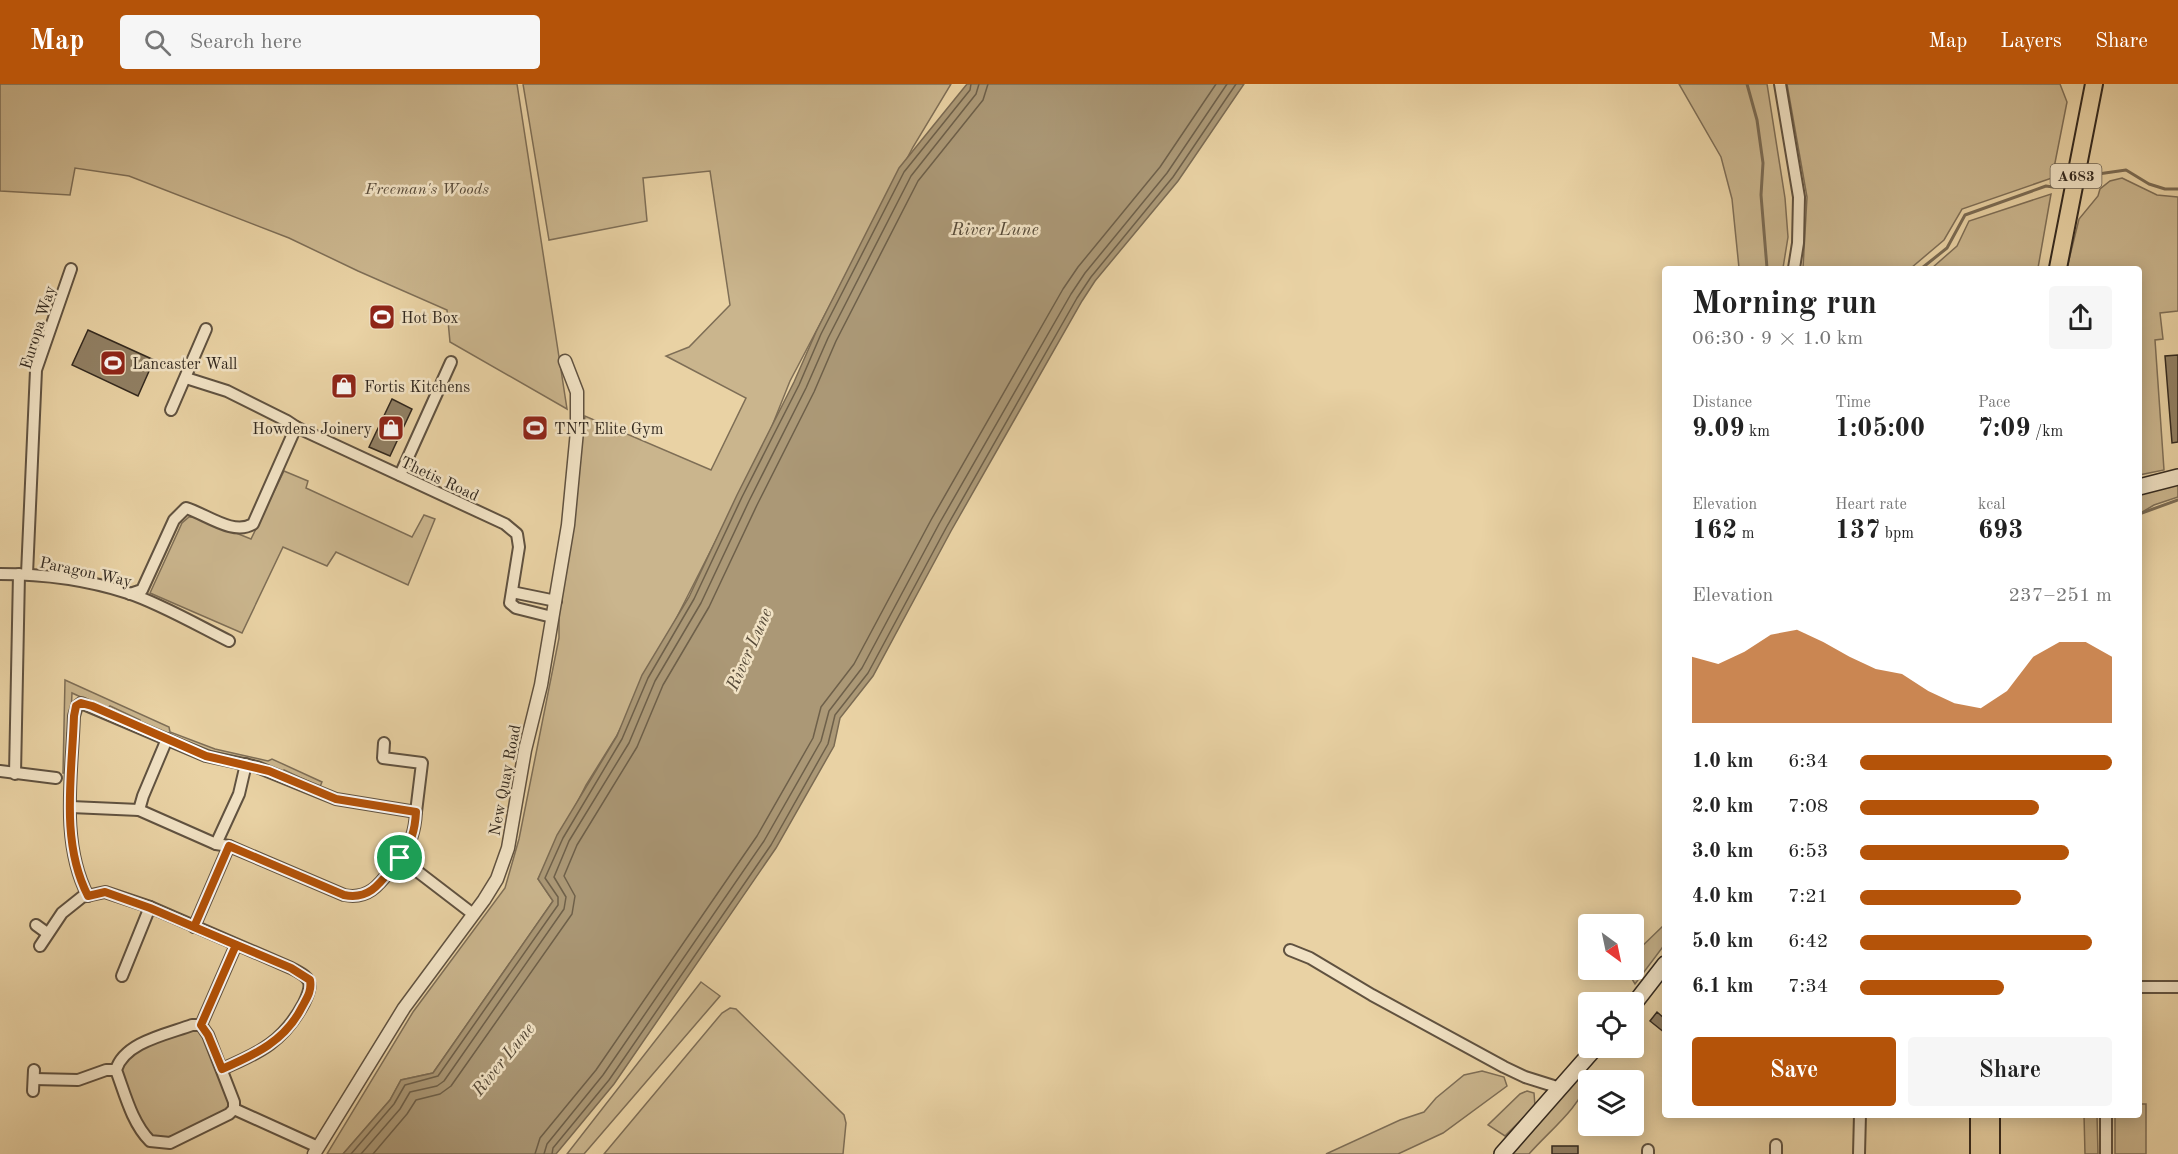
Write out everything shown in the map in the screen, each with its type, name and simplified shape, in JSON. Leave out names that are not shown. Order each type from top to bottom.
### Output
[{"type":"highway","name":"A683","points":[[2058,266],[2094,84]]},
{"type":"highway","points":[[1979,1118],[1979,1154]]},
{"type":"highway","points":[[1991,1118],[1992,1154]]},
{"type":"main road","points":[[2142,486],[2178,477]]},
{"type":"main road","points":[[1643,992],[1662,968]]},
{"type":"main road","points":[[1502,1154],[1586,1058]]},
{"type":"street","points":[[1780,84],[1799,197],[1798,243],[1794,266]]},
{"type":"street","name":"Europa Way","points":[[15,774],[23,574],[36,370],[71,269]]},
{"type":"street","points":[[171,410],[206,329]]},
{"type":"street","name":"New Quay Road","points":[[316,1150],[404,1008],[497,879],[508,848],[525,750],[556,601],[566,535],[577,431],[577,392],[565,360]]},
{"type":"street","points":[[400,475],[451,362]]},
{"type":"street","name":"Thetis Road","points":[[186,378],[227,392],[296,427],[505,524],[517,534],[519,547],[512,592]]},
{"type":"street","points":[[130,594],[142,591],[174,520],[186,508],[234,528],[247,528],[252,524],[296,427]]},
{"type":"street","name":"Paragon Way","points":[[0,574],[23,574],[94,585],[130,594],[229,641]]},
{"type":"street","points":[[552,617],[516,608],[510,603],[512,592],[556,601]]},
{"type":"street","points":[[88,896],[79,880],[72,851],[74,716],[78,704],[92,706],[206,756],[269,771],[336,799],[416,812]]},
{"type":"street","points":[[139,810],[167,739]]},
{"type":"street","points":[[71,807],[139,810],[216,844],[229,846],[344,895],[356,897],[375,889],[410,844],[415,830],[422,763],[383,758],[384,742]]},
{"type":"street","points":[[216,844],[239,794],[246,764]]},
{"type":"street","points":[[0,771],[56,778]]},
{"type":"street","points":[[194,927],[229,846]]},
{"type":"street","points":[[400,858],[473,914]]},
{"type":"street","points":[[40,946],[62,913],[82,897],[105,892],[150,908],[303,974],[310,980],[310,990],[295,1020],[281,1037],[262,1051],[222,1069]]},
{"type":"street","points":[[122,976],[150,908]]},
{"type":"street","points":[[36,925],[47,933]]},
{"type":"street","points":[[201,1025],[236,945]]},
{"type":"street","points":[[1290,950],[1310,958],[1372,995],[1504,1067],[1560,1088]]},
{"type":"street","points":[[2142,987],[2178,987]]},
{"type":"street","points":[[192,1025],[201,1025],[208,1035],[222,1069],[234,1102],[234,1109],[229,1114],[170,1143],[150,1141],[140,1131],[116,1070],[118,1062],[127,1052],[139,1046],[192,1025]]},
{"type":"street","points":[[34,1080],[78,1080],[106,1070],[116,1070]]},
{"type":"street","points":[[234,1109],[316,1150]]},
{"type":"street","points":[[1859,1154],[1860,1118]]},
{"type":"street","points":[[2106,1118],[2106,1154]]},
{"type":"street","points":[[170,1143],[174,1154]]},
{"type":"green space","name":"Freeman's Woods","points":[[0,84],[517,84],[567,409],[450,342],[447,310],[289,238],[129,176],[75,168],[70,195],[0,191]]},
{"type":"green space","points":[[523,84],[951,84],[913,147],[790,381],[770,431],[740,493],[616,737],[586,785],[538,879],[553,901],[433,1073],[401,1080],[390,1100],[343,1154],[327,1154],[413,1012],[505,888],[519,839],[559,638],[559,608],[585,416],[711,470],[746,398],[666,356],[689,347],[730,305],[710,171],[643,178],[647,221],[549,240]]},
{"type":"green space","points":[[1679,84],[1767,84],[1785,198],[1788,237],[1783,266],[1739,266],[1732,199],[1721,157]]},
{"type":"green space","points":[[1787,84],[2060,84],[2067,102],[2052,178],[1962,209],[1944,240],[1913,266],[1803,266],[1807,197]]},
{"type":"green space","points":[[2122,178],[2157,195],[2178,197],[2178,311],[2160,313],[2163,339],[2155,340],[2164,470],[2142,474],[2142,266],[2067,266],[2079,219],[2098,196],[2100,189],[2110,181]]},
{"type":"green space","points":[[2051,194],[2038,266],[1934,266],[1957,246],[1969,221]]},
{"type":"green space","points":[[284,471],[308,481],[306,488],[412,537],[424,515],[435,519],[408,585],[336,552],[327,566],[283,547],[242,633],[150,593],[182,523],[189,517],[196,517],[251,539]]},
{"type":"green space","points":[[2178,483],[2178,497],[2154,505],[2142,512],[2142,494]]},
{"type":"green space","points":[[65,680],[169,727],[170,732],[215,749],[268,761],[272,759],[322,782],[319,789],[312,783],[284,770],[281,773],[219,756],[217,753],[141,724],[140,720],[110,706],[107,709],[72,693],[70,732],[67,733],[68,773],[63,773]]},
{"type":"green space","points":[[1662,927],[1662,948],[1644,972],[1644,944]]},
{"type":"green space","points":[[701,982],[720,996],[584,1154],[567,1154]]},
{"type":"green space","points":[[730,1008],[736,1009],[844,1115],[846,1123],[843,1154],[604,1154],[722,1013]]},
{"type":"green space","points":[[201,1025],[234,1109],[170,1143],[140,1131],[118,1062],[127,1052]]},
{"type":"green space","points":[[1482,1071],[1504,1077],[1507,1086],[1443,1133],[1398,1154],[1326,1154],[1400,1120],[1424,1112],[1436,1098],[1464,1075]]},
{"type":"green space","points":[[1578,1079],[1578,1100],[1563,1119],[1529,1154],[1512,1154]]},
{"type":"green space","points":[[1527,1091],[1534,1093],[1535,1106],[1505,1136],[1488,1125],[1520,1094]]},
{"type":"green space","points":[[2142,1104],[2146,1104],[2146,1154],[2115,1154],[2115,1118],[2142,1118]]},
{"type":"green space","points":[[2084,1118],[2097,1118],[2098,1154],[2085,1154]]},
{"type":"water","name":"River Lune","points":[[967,84],[1244,84],[1178,181],[1095,281],[1082,301],[951,531],[873,676],[840,718],[834,746],[776,848],[614,1084],[556,1154],[343,1154],[390,1100],[401,1080],[433,1073],[553,901],[538,879],[557,835],[617,736],[642,675],[689,597],[816,332],[899,168]]},
{"type":"building","name":"Lancaster Wall","points":[[88,330],[154,360],[138,396],[72,365]]},
{"type":"building","points":[[2178,355],[2178,442],[2172,443],[2165,356]]},
{"type":"building","name":"Howdens Joinery","points":[[392,399],[412,409],[390,456],[369,447]]},
{"type":"building","points":[[1657,1012],[1662,1016],[1662,1031],[1650,1021]]},
{"type":"building","points":[[1552,1146],[1578,1146],[1578,1154],[1552,1154]]},
{"type":"waterway","points":[[1747,84],[1757,120],[1763,163],[1761,195],[1767,266]]},
{"type":"waterway","points":[[2098,174],[2126,170],[2149,184],[2165,189],[2178,189]]},
{"type":"waterway","points":[[1924,266],[1947,248],[1965,215],[2046,186],[2053,187]]},
{"type":"waterway","points":[[2142,513],[2178,500]]},
{"type":"place","name":"Hot Box","points":[[382,317]]},
{"type":"place","name":"Lancaster Wall","points":[[113,363]]},
{"type":"place","name":"Fortis Kitchens","points":[[344,386]]},
{"type":"place","name":"Howdens Joinery","points":[[391,428]]},
{"type":"place","name":"TNT Elite Gym","points":[[535,428]]},
{"type":"route","points":[[400,858],[375,889],[366,895],[356,897],[344,895],[229,846],[194,927],[291,968],[303,974],[310,980],[310,990],[295,1020],[281,1037],[262,1051],[222,1069],[208,1035],[201,1025],[236,945],[194,927],[150,908],[105,892],[88,896],[79,880],[71,840],[76,706],[81,703],[92,706],[206,756],[257,767],[336,799],[416,812],[415,830],[410,844],[400,858]]}]
